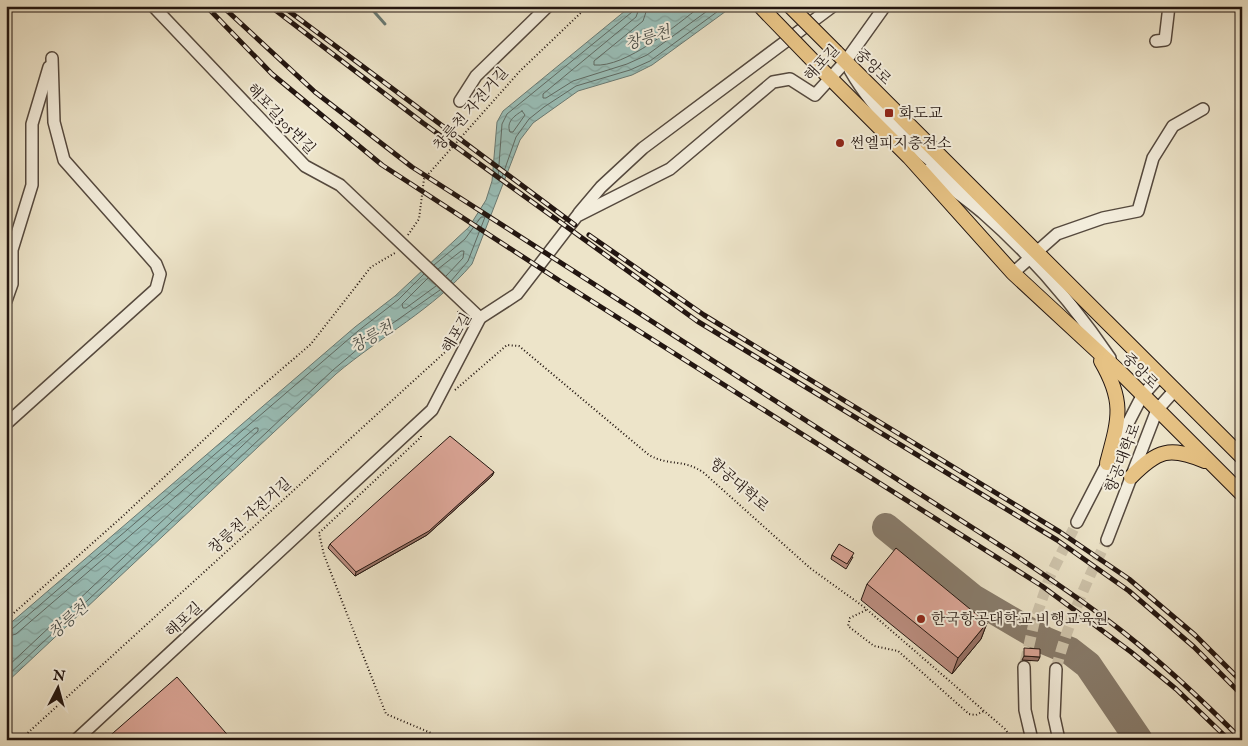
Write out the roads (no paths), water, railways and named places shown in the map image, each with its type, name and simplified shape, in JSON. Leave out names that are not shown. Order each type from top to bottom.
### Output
[{"type":"main road","name":"중앙로","points":[[760,6],[909,157],[1013,273],[1120,373],[1242,494]]},
{"type":"main road","name":"중앙로","points":[[790,6],[991,208],[1032,255],[1242,458]]},
{"type":"main road","points":[[1093,347],[1117,392],[1119,410],[1107,463]]},
{"type":"main road","points":[[1131,477],[1145,464],[1165,452],[1186,453],[1212,464]]},
{"type":"street","name":"해포길305번길","points":[[153,6],[305,166],[340,185],[480,318]]},
{"type":"street","points":[[460,100],[476,76],[548,6]]},
{"type":"street","points":[[577,216],[600,187],[643,148],[833,6]]},
{"type":"street","name":"해포길","points":[[76,740],[432,410],[480,318],[517,294],[577,216],[670,169],[773,82],[790,79],[815,95],[831,78],[841,57],[885,6]]},
{"type":"street","points":[[1156,41],[1165,40],[1169,6]]},
{"type":"street","points":[[6,301],[12,284],[12,250],[32,185],[32,124],[52,58],[54,122],[64,160],[156,264],[160,274],[156,289],[6,424]]},
{"type":"street","points":[[1013,273],[1057,234],[1103,218],[1138,211],[1153,158],[1173,126],[1203,109]]},
{"type":"street","points":[[909,157],[982,212],[1032,255],[1083,319],[1120,373]]},
{"type":"street","name":"항공대학로","points":[[1077,522],[1142,396],[1159,377]]},
{"type":"street","name":"항공대학로","points":[[1107,540],[1157,410],[1174,391]]},
{"type":"street","points":[[1024,667],[1025,710],[1032,740]]},
{"type":"street","points":[[1056,669],[1054,717],[1059,740]]},
{"type":"water","name":"창릉천","points":[[631,6],[733,6],[652,65],[632,75],[578,91],[533,123],[520,140],[472,264],[457,280],[424,309],[336,374],[6,683],[6,627],[355,327],[395,296],[469,227],[486,200],[492,181],[497,122],[503,111]]},
{"type":"waterway","points":[[369,6],[385,24]]},
{"type":"tunnel","points":[[1025,663],[1034,623],[1050,576],[1077,522]]},
{"type":"tunnel","points":[[1056,669],[1078,603],[1107,540]]},
{"type":"railway","points":[[206,6],[272,74],[382,165],[560,281],[1042,586],[1131,652],[1176,689],[1229,740]]},
{"type":"railway","points":[[222,6],[315,92],[412,167],[1058,584],[1154,657],[1242,740]]},
{"type":"railway","points":[[270,6],[423,123],[697,321],[1057,540],[1129,591],[1194,647],[1242,695]]},
{"type":"railway","points":[[282,6],[575,225]]},
{"type":"railway","points":[[589,235],[704,315],[1060,532],[1129,579],[1195,635],[1242,682]]},
{"type":"place","name":"화도교","points":[[889,113]]},
{"type":"place","name":"썬엘피지충전소","points":[[840,143]]},
{"type":"place","name":"한국항공대학교 비행교육원","points":[[921,619]]}]
